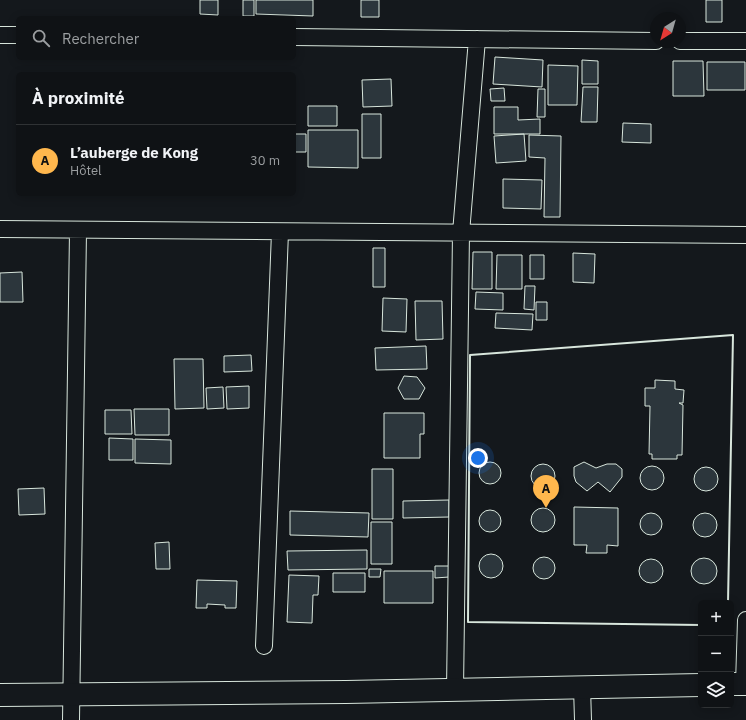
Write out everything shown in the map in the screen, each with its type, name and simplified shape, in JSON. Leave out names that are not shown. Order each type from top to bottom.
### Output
[{"type":"main road","points":[[0,695],[455,690],[698,685]]},
{"type":"street","points":[[0,35],[16,35]]},
{"type":"street","points":[[296,37],[650,40]]},
{"type":"street","points":[[455,690],[461,233],[477,39]]},
{"type":"street","points":[[686,41],[746,41]]},
{"type":"street","points":[[0,229],[78,231],[746,235]]},
{"type":"street","points":[[71,720],[70,695],[78,231]]},
{"type":"street","points":[[264,646],[280,232]]},
{"type":"street","points":[[740,684],[746,620]]},
{"type":"street","points":[[582,687],[583,720]]},
{"type":"building","points":[[200,0],[218,0],[218,15],[200,14]]},
{"type":"building","points":[[243,0],[254,0],[254,16],[243,16]]},
{"type":"building","points":[[256,0],[313,0],[313,16],[256,14]]},
{"type":"building","points":[[361,0],[379,0],[379,17],[361,17]]},
{"type":"building","points":[[706,0],[722,0],[722,22],[706,22]]},
{"type":"building","points":[[495,57],[543,60],[542,87],[493,84]]},
{"type":"building","points":[[582,60],[598,61],[598,84],[582,84]]},
{"type":"building","points":[[673,61],[703,61],[704,96],[673,96]]},
{"type":"building","points":[[707,62],[745,62],[745,90],[707,90]]},
{"type":"building","points":[[548,65],[578,66],[577,105],[548,105]]},
{"type":"building","points":[[391,79],[392,106],[363,107],[362,80]]},
{"type":"building","points":[[583,87],[598,87],[597,122],[581,122]]},
{"type":"building","points":[[504,88],[505,101],[491,101],[490,89]]},
{"type":"building","points":[[538,89],[545,89],[545,117],[537,117]]},
{"type":"building","points":[[308,106],[337,106],[337,126],[308,126]]},
{"type":"building","points":[[494,107],[518,107],[518,120],[540,119],[540,134],[494,134]]},
{"type":"building","points":[[362,114],[381,114],[381,158],[362,158]]},
{"type":"building","points":[[623,123],[651,124],[651,143],[622,142]]},
{"type":"building","points":[[308,130],[358,130],[358,168],[308,167]]},
{"type":"building","points":[[296,134],[306,134],[306,152],[296,152]]},
{"type":"building","points":[[524,134],[526,161],[496,163],[494,136]]},
{"type":"building","points":[[529,135],[561,136],[560,217],[544,217],[545,158],[529,157]]},
{"type":"building","points":[[503,179],[542,180],[541,209],[503,208]]},
{"type":"building","points":[[373,248],[385,248],[385,287],[373,287]]},
{"type":"building","points":[[473,252],[492,252],[492,289],[472,289]]},
{"type":"building","points":[[573,253],[595,254],[594,283],[573,282]]},
{"type":"building","points":[[497,255],[522,255],[522,289],[496,289]]},
{"type":"building","points":[[530,255],[544,255],[544,279],[530,279]]},
{"type":"building","points":[[22,272],[23,302],[0,302],[0,273]]},
{"type":"building","points":[[525,286],[535,286],[534,310],[524,309]]},
{"type":"building","points":[[476,292],[503,293],[503,310],[475,309]]},
{"type":"building","points":[[383,298],[407,299],[406,332],[382,331]]},
{"type":"building","points":[[415,301],[442,301],[443,339],[416,340]]},
{"type":"building","points":[[536,302],[547,302],[547,320],[536,320]]},
{"type":"building","points":[[496,313],[533,314],[532,330],[495,328]]},
{"type":"building","points":[[426,346],[427,369],[376,370],[375,348]]},
{"type":"building","points":[[251,355],[252,371],[224,372],[224,356]]},
{"type":"building","points":[[174,359],[203,359],[204,408],[175,409]]},
{"type":"building","points":[[404,376],[417,377],[425,388],[419,399],[404,399],[398,388]]},
{"type":"building","points":[[655,380],[675,381],[675,389],[684,390],[683,403],[679,403],[683,405],[682,455],[677,455],[677,459],[652,459],[652,454],[649,454],[650,406],[645,406],[645,388],[655,388]]},
{"type":"building","points":[[249,386],[249,408],[227,409],[226,387]]},
{"type":"building","points":[[223,387],[224,408],[207,409],[206,388]]},
{"type":"building","points":[[134,409],[169,409],[169,435],[135,435]]},
{"type":"building","points":[[105,410],[131,410],[132,434],[105,434]]},
{"type":"building","points":[[384,413],[424,413],[424,434],[420,434],[420,458],[384,458]]},
{"type":"building","points":[[109,438],[133,439],[133,460],[109,460]]},
{"type":"building","points":[[135,439],[171,440],[171,464],[135,463]]},
{"type":"building","points":[[490,462],[498,465],[501,473],[498,481],[490,484],[482,481],[479,473],[482,465]]},
{"type":"building","points":[[584,462],[596,468],[607,464],[616,464],[622,469],[622,477],[610,492],[598,482],[587,491],[576,482],[574,476],[574,467]]},
{"type":"building","points":[[543,464],[548,465],[554,471],[554,481],[548,487],[543,488],[538,487],[532,481],[531,476],[532,471],[538,465]]},
{"type":"building","points":[[647,466],[657,466],[664,473],[664,483],[657,490],[647,490],[640,483],[640,473]]},
{"type":"building","points":[[706,467],[714,471],[718,479],[714,487],[706,491],[698,487],[694,479],[698,471]]},
{"type":"building","points":[[372,469],[393,469],[393,519],[372,519]]},
{"type":"building","points":[[44,488],[45,514],[19,515],[18,489]]},
{"type":"building","points":[[449,500],[449,517],[403,518],[403,501]]},
{"type":"building","points":[[574,507],[618,508],[618,546],[607,545],[607,553],[586,553],[587,545],[574,545]]},
{"type":"building","points":[[543,508],[552,511],[555,520],[552,529],[543,532],[534,529],[531,520],[534,511]]},
{"type":"building","points":[[490,510],[498,513],[501,521],[498,529],[490,532],[482,529],[479,521],[482,513]]},
{"type":"building","points":[[290,511],[369,513],[368,537],[290,535]]},
{"type":"building","points":[[647,513],[655,513],[662,520],[662,528],[655,535],[647,535],[640,528],[640,520]]},
{"type":"building","points":[[705,513],[710,514],[716,520],[716,530],[710,536],[705,537],[700,536],[694,530],[693,525],[694,520],[700,514]]},
{"type":"building","points":[[371,522],[392,522],[392,564],[371,564]]},
{"type":"building","points":[[169,542],[170,569],[156,569],[155,543]]},
{"type":"building","points":[[367,550],[367,569],[288,570],[287,551]]},
{"type":"building","points":[[491,554],[500,557],[503,566],[500,575],[491,578],[482,575],[479,566],[482,557]]},
{"type":"building","points":[[544,557],[552,560],[555,568],[552,576],[544,579],[536,576],[533,568],[536,560]]},
{"type":"building","points":[[704,558],[713,562],[717,571],[713,580],[704,584],[695,580],[691,571],[695,562]]},
{"type":"building","points":[[651,559],[656,560],[662,566],[662,576],[656,582],[651,583],[646,582],[640,576],[639,571],[640,566],[646,560]]},
{"type":"building","points":[[435,566],[449,566],[449,577],[435,578]]},
{"type":"building","points":[[369,569],[381,569],[380,577],[369,577]]},
{"type":"building","points":[[384,571],[433,571],[433,603],[384,603]]},
{"type":"building","points":[[333,573],[365,573],[365,592],[333,592]]},
{"type":"building","points":[[289,575],[319,576],[318,595],[313,595],[312,623],[287,622]]},
{"type":"building","points":[[197,580],[237,581],[236,608],[225,608],[225,605],[207,604],[207,608],[196,608]]},
{"type":"wall","points":[[698,625],[468,622],[470,355],[733,335],[728,600]]},
{"type":"place","name":"L’auberge de Kong","points":[[546,508]]}]
